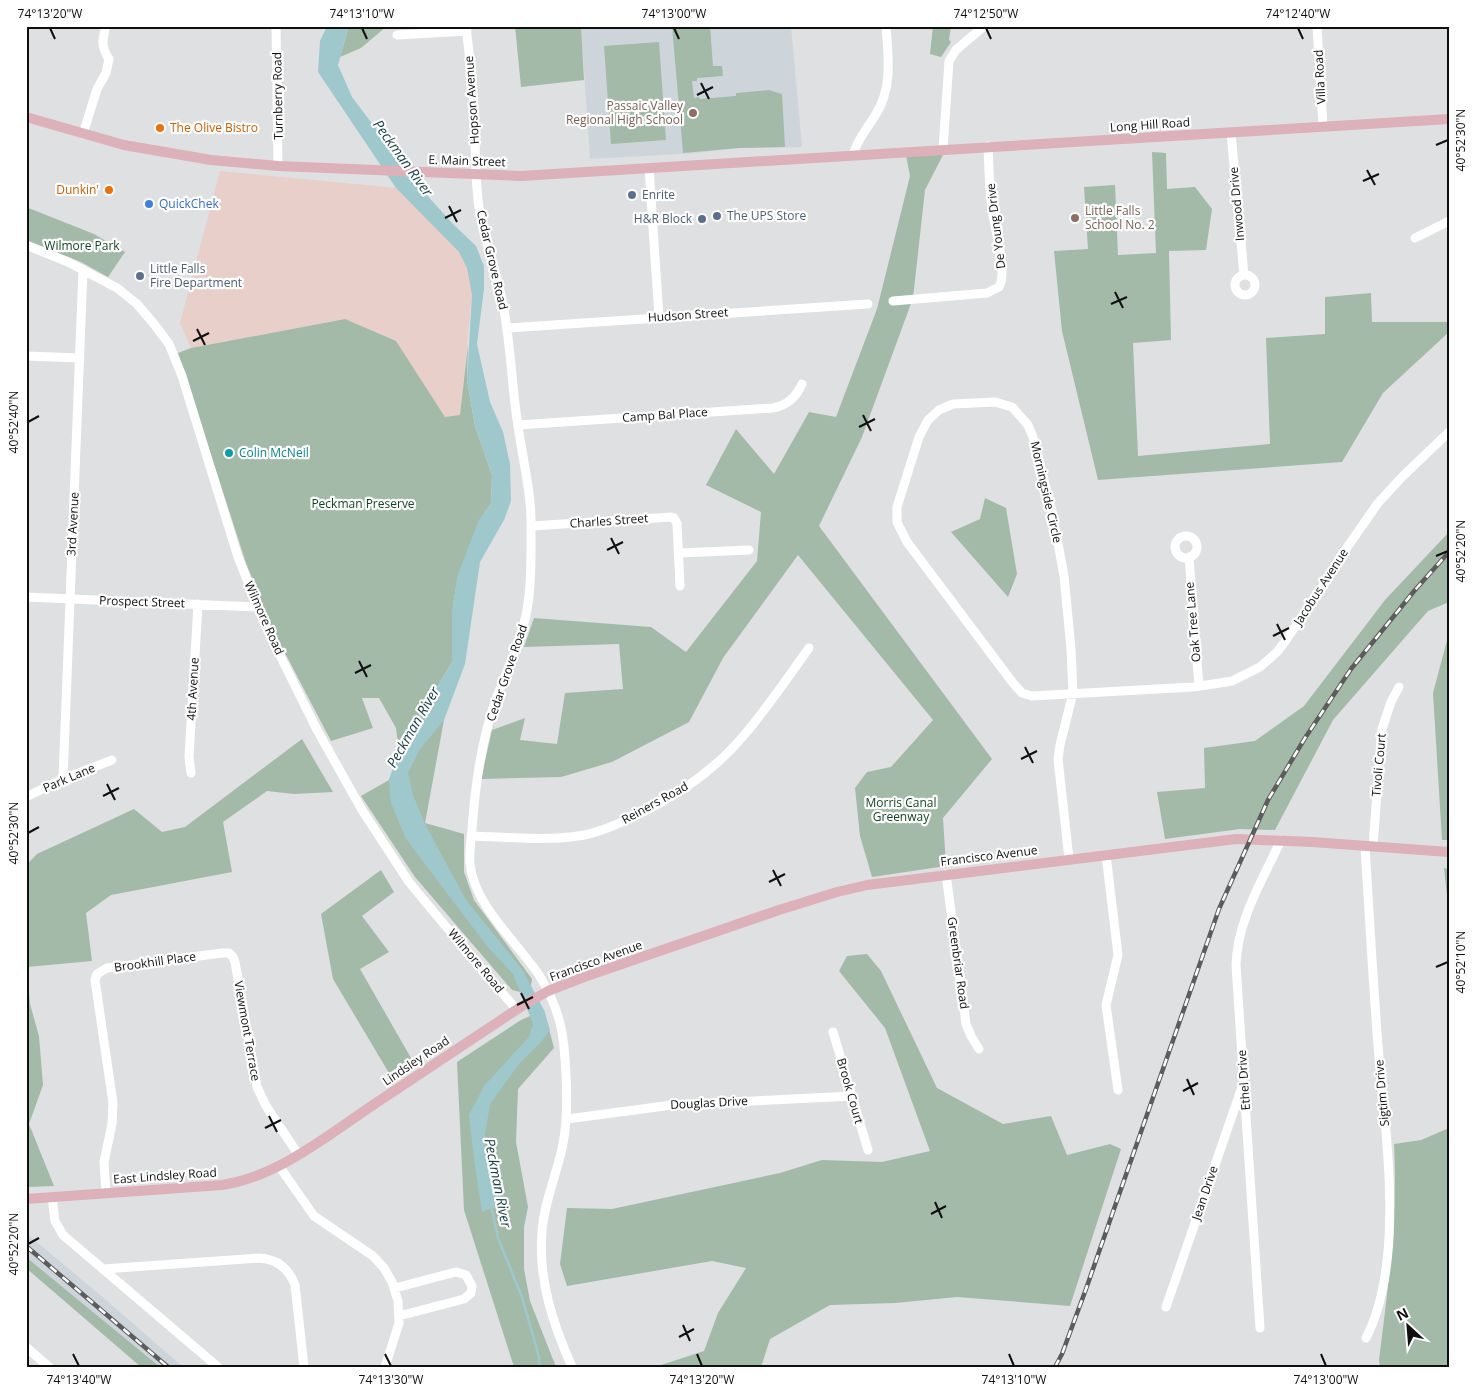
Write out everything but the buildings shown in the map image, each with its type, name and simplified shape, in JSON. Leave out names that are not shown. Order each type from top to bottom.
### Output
[{"type":"main road","name":"E. Main Street","points":[[26,117],[124,145],[200,158],[278,166],[521,176],[853,155]]},
{"type":"main road","name":"Long Hill Road","points":[[853,155],[1449,119]]},
{"type":"main road","name":"Francisco Avenue","points":[[545,993],[779,910],[867,885],[1236,839],[1281,840],[1449,852]]},
{"type":"main road","name":"Lindsley Road","points":[[298,1154],[519,1008],[545,993]]},
{"type":"main road","name":"East Lindsley Road","points":[[26,1199],[232,1183],[252,1178],[279,1166],[298,1154]]},
{"type":"street","points":[[83,134],[97,88],[106,73],[109,59],[104,52],[101,41],[106,26]]},
{"type":"street","name":"Turnberry Road","points":[[276,26],[278,166]]},
{"type":"street","points":[[853,155],[858,140],[876,116],[886,93],[888,59],[886,26]]},
{"type":"street","points":[[943,149],[949,61],[956,50],[984,26]]},
{"type":"street","name":"Villa Road","points":[[1317,26],[1323,127]]},
{"type":"street","points":[[397,35],[467,29]]},
{"type":"street","name":"Hopson Avenue","points":[[467,29],[474,107],[477,174]]},
{"type":"street","name":"Inwood Drive","points":[[1231,132],[1244,275]]},
{"type":"street","name":"De Young Drive","points":[[893,301],[987,293],[999,287],[1002,278],[999,241],[992,211],[988,146]]},
{"type":"street","points":[[649,168],[659,317]]},
{"type":"street","name":"Cedar Grove Road","points":[[477,174],[481,218],[501,295],[507,328],[532,526],[527,608],[524,625],[495,701],[488,728],[479,772],[470,856],[474,882],[490,910],[539,976],[545,993],[558,1018],[564,1043],[567,1119],[562,1148],[546,1207],[542,1230],[541,1256],[543,1280],[554,1324],[572,1367]]},
{"type":"street","points":[[1415,238],[1449,220]]},
{"type":"street","name":"Wilmore Road","points":[[26,245],[84,269],[107,282],[137,304],[169,344],[182,376],[238,557],[257,607],[316,728],[362,810],[409,882],[519,1008]]},
{"type":"street","name":"3rd Avenue","points":[[63,779],[84,269]]},
{"type":"street","name":"Hudson Street","points":[[507,328],[868,304]]},
{"type":"street","points":[[26,356],[80,358]]},
{"type":"street","name":"Camp Bal Place","points":[[518,425],[773,408],[785,405],[797,395],[802,384]]},
{"type":"street","name":"Morningside Circle","points":[[1022,693],[944,593],[907,542],[897,522],[897,507],[924,427],[932,415],[953,404],[995,402],[1005,404],[1018,412],[1028,425],[1033,437],[1052,511],[1064,576],[1074,694]]},
{"type":"street","name":"Jacobus Avenue","points":[[1022,693],[1032,696],[1199,686],[1232,681],[1260,667],[1277,652],[1355,534],[1378,503],[1449,432]]},
{"type":"street","name":"Charles Street","points":[[532,526],[671,517],[674,518],[677,529],[679,553]]},
{"type":"street","points":[[680,586],[679,553],[749,550]]},
{"type":"street","name":"Oak Tree Lane","points":[[1189,558],[1199,686]]},
{"type":"street","name":"Prospect Street","points":[[26,598],[257,607]]},
{"type":"street","name":"4th Avenue","points":[[191,773],[189,757],[198,604]]},
{"type":"street","name":"Reiners Road","points":[[472,836],[559,838],[578,836],[608,828],[649,809],[689,784],[728,752],[745,734],[809,648]]},
{"type":"street","name":"Tivoli Court","points":[[1369,846],[1382,729],[1391,702],[1399,687]]},
{"type":"street","points":[[1069,859],[1058,759],[1074,694]]},
{"type":"street","name":"Park Lane","points":[[26,797],[63,779],[112,760]]},
{"type":"street","name":"Ethel Drive","points":[[1260,1328],[1236,952],[1241,931],[1281,840]]},
{"type":"street","name":"Sigtim Drive","points":[[1366,1338],[1376,1320],[1384,1281],[1390,1214],[1370,939],[1369,846]]},
{"type":"street","points":[[1106,855],[1118,955],[1106,1005],[1118,1090]]},
{"type":"street","name":"Greenbriar Road","points":[[946,874],[966,1024],[971,1036],[980,1048]]},
{"type":"street","name":"Brookhill Place","points":[[106,1193],[104,1162],[113,1113],[95,980],[98,974],[107,968],[222,953],[233,956]]},
{"type":"street","name":"Viewmont Terrace","points":[[233,956],[257,1087],[266,1106],[298,1154]]},
{"type":"street","name":"Brook Court","points":[[833,1032],[868,1150]]},
{"type":"street","name":"Jean Drive","points":[[1166,1307],[1244,1079]]},
{"type":"street","name":"Douglas Drive","points":[[567,1119],[672,1105],[852,1096]]},
{"type":"street","points":[[279,1166],[314,1216],[325,1226],[378,1261],[395,1288],[399,1316],[397,1334],[388,1366]]},
{"type":"street","points":[[52,1197],[54,1216],[60,1231],[218,1367]]},
{"type":"street","points":[[103,1269],[259,1258],[275,1262],[290,1273],[295,1285],[304,1367]]},
{"type":"street","points":[[395,1288],[456,1272],[466,1275],[472,1286],[471,1293],[464,1300],[399,1316]]},
{"type":"street","points":[[26,1347],[49,1367]]},
{"type":"shaded area","name":"Passaic Valley Regional High School","points":[[581,26],[791,26],[802,147],[739,148],[696,153],[590,159]]},
{"type":"shaded area","points":[[220,171],[396,188],[438,229],[459,252],[467,268],[472,295],[460,416],[445,417],[396,341],[345,319],[191,348],[180,323]]},
{"type":"shaded area","points":[[26,1233],[183,1367],[160,1367],[26,1257]]},
{"type":"green space","points":[[349,26],[387,26],[361,48],[340,57]]},
{"type":"green space","points":[[515,26],[581,26],[584,80],[521,87]]},
{"type":"green space","points":[[672,26],[710,26],[713,66],[722,66],[723,76],[697,78],[697,81],[692,81],[694,98],[736,96],[736,93],[769,90],[782,94],[785,147],[739,148],[683,153]]},
{"type":"green space","points":[[933,26],[951,26],[949,40],[951,42],[941,57],[930,54]]},
{"type":"green space","points":[[659,42],[666,140],[611,144],[604,46]]},
{"type":"green space","points":[[1152,152],[1166,153],[1167,189],[1195,187],[1212,209],[1206,250],[1169,251],[1171,340],[1133,343],[1138,456],[1270,444],[1266,338],[1325,334],[1325,297],[1371,293],[1372,322],[1449,322],[1449,332],[1383,393],[1342,462],[1098,480],[1062,331],[1054,251],[1088,249],[1084,187],[1115,185],[1118,255],[1156,253]]},
{"type":"green space","name":"Morris Canal Greenway","points":[[944,153],[925,190],[913,298],[862,437],[819,526],[992,759],[943,818],[946,866],[872,877],[860,836],[855,788],[867,772],[891,767],[933,720],[798,555],[723,658],[689,722],[612,762],[561,777],[481,779],[492,730],[525,718],[520,740],[557,744],[565,693],[623,689],[619,644],[524,647],[534,618],[651,627],[686,652],[757,561],[761,512],[706,485],[736,429],[774,474],[809,412],[836,417],[877,309],[910,176],[906,155]]},
{"type":"green space","name":"Wilmore Park","points":[[26,207],[94,234],[125,252],[108,277],[81,262],[26,240]]},
{"type":"green space","name":"Peckman Preserve","points":[[345,319],[396,341],[445,417],[460,415],[468,344],[467,380],[475,426],[492,475],[491,503],[483,515],[458,576],[453,605],[452,662],[437,687],[444,720],[425,823],[464,834],[464,872],[474,900],[532,979],[531,985],[520,992],[512,990],[415,877],[361,796],[389,780],[399,751],[396,728],[379,698],[362,698],[373,728],[331,741],[273,630],[246,563],[178,353],[191,348]]},
{"type":"green space","points":[[985,498],[1006,508],[1017,574],[1008,597],[951,532],[980,519]]},
{"type":"green space","points":[[1449,532],[1449,602],[1428,611],[1333,720],[1275,830],[1240,829],[1165,839],[1157,792],[1205,788],[1204,748],[1255,741],[1304,706],[1385,600]]},
{"type":"green space","points":[[1449,633],[1449,840],[1442,840],[1433,693]]},
{"type":"green space","points":[[302,739],[333,792],[294,794],[267,791],[223,822],[232,872],[111,895],[86,913],[92,961],[27,967],[30,1004],[39,1036],[43,1085],[29,1124],[54,1186],[29,1187],[26,1180],[26,865],[37,854],[134,809],[162,832],[185,827]]},
{"type":"green space","points":[[1444,868],[1449,869],[1449,914]]},
{"type":"green space","points":[[381,870],[394,892],[362,916],[389,952],[360,969],[411,1058],[389,1073],[333,979],[321,914]]},
{"type":"green space","points":[[867,954],[881,971],[937,1088],[1003,1124],[1051,1116],[1067,1155],[1110,1144],[1121,1149],[1070,1306],[957,1297],[895,1303],[830,1305],[770,1339],[761,1367],[655,1367],[704,1351],[718,1313],[746,1268],[712,1261],[567,1286],[560,1264],[567,1208],[612,1209],[780,1173],[822,1160],[882,1162],[930,1151],[885,1028],[839,971],[847,956]]},
{"type":"green space","points":[[544,1010],[554,1048],[518,1089],[516,1142],[528,1207],[524,1227],[524,1269],[530,1301],[556,1367],[514,1367],[464,1210],[457,1062],[521,1020]]},
{"type":"green space","points":[[1449,1128],[1449,1367],[1380,1367],[1379,1360],[1389,1279],[1395,1198],[1394,1144],[1421,1140]]},
{"type":"green space","points":[[26,1257],[160,1367],[141,1367],[26,1268]]},
{"type":"water","points":[[327,26],[349,26],[338,65],[352,97],[423,191],[476,246],[484,266],[484,289],[477,344],[490,402],[503,432],[510,464],[511,501],[504,520],[480,562],[465,664],[444,720],[420,749],[408,773],[413,795],[425,824],[466,900],[522,969],[544,1010],[550,1030],[519,1064],[490,1104],[484,1141],[500,1205],[482,1212],[469,1115],[484,1086],[529,1037],[533,1024],[513,974],[487,946],[406,839],[391,803],[389,780],[399,751],[427,716],[437,687],[452,662],[452,612],[458,574],[479,520],[491,503],[492,475],[475,426],[467,380],[472,295],[467,268],[459,252],[396,188],[318,72],[320,41]]},
{"type":"waterway","name":"Peckman River","points":[[491,1206],[498,1238],[522,1297],[539,1357],[539,1367]]},
{"type":"railway","points":[[1055,1367],[1062,1354],[1086,1289],[1219,909],[1268,800],[1305,738],[1351,669],[1415,590],[1449,552]]},
{"type":"railway","points":[[26,1246],[168,1367]]},
{"type":"place","name":"Passaic Valley Regional High School","points":[[693,113]]},
{"type":"place","name":"The Olive Bistro","points":[[160,128]]},
{"type":"place","name":"Dunkin'","points":[[109,190]]},
{"type":"place","name":"Enrite","points":[[632,195]]},
{"type":"place","name":"QuickChek","points":[[149,204]]},
{"type":"place","name":"The UPS Store","points":[[717,216]]},
{"type":"place","name":"Little Falls School No. 2","points":[[1075,218]]},
{"type":"place","name":"H&R Block","points":[[702,219]]},
{"type":"place","name":"Little Falls Fire Department","points":[[140,276]]},
{"type":"place","name":"Colin McNeil","points":[[229,453]]}]
